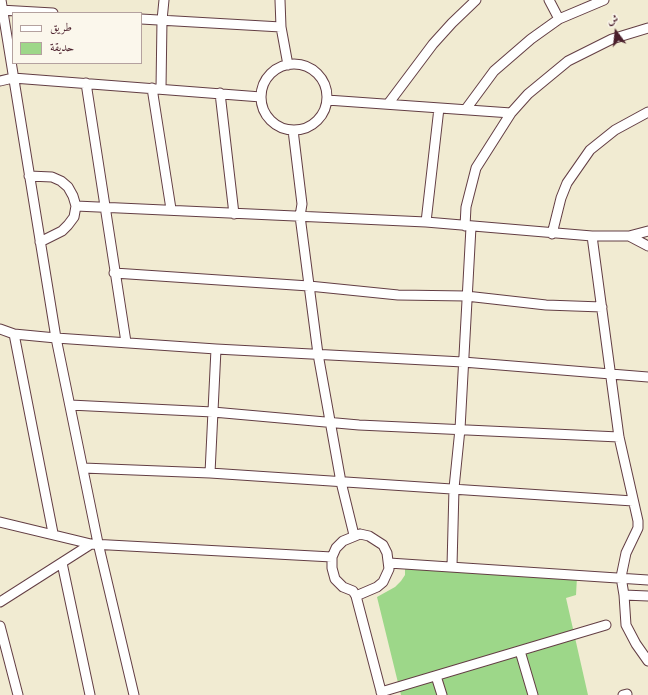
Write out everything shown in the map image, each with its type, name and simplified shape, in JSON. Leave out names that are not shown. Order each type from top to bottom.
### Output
[{"type":"street","points":[[1,0],[1,10],[56,338],[83,468],[95,543],[134,695]]},
{"type":"street","points":[[164,0],[156,88],[171,210]]},
{"type":"street","points":[[280,0],[281,27],[288,65]]},
{"type":"street","points":[[388,104],[433,44],[476,0]]},
{"type":"street","points":[[549,0],[559,20]]},
{"type":"street","points":[[466,109],[494,72],[510,55],[559,20],[604,0]]},
{"type":"street","points":[[1,10],[36,12]]},
{"type":"street","points":[[142,19],[281,27]]},
{"type":"street","points":[[452,566],[454,488],[460,429],[466,296],[468,227],[466,206],[476,168],[511,113],[544,79],[568,61],[612,39],[648,28]]},
{"type":"street","points":[[288,65],[305,66],[314,71],[321,78],[325,87],[327,100],[321,116],[314,124],[304,129],[293,130],[274,124],[267,116],[263,107],[261,97],[263,88],[271,74],[288,65]]},
{"type":"street","points":[[0,81],[13,78],[261,97]]},
{"type":"street","points":[[86,83],[114,273],[126,342]]},
{"type":"street","points":[[220,93],[234,214]]},
{"type":"street","points":[[327,100],[511,113]]},
{"type":"street","points":[[426,222],[439,108]]},
{"type":"street","points":[[552,234],[561,198],[568,183],[590,150],[615,130],[648,112]]},
{"type":"street","points":[[293,130],[302,204],[300,216],[318,354],[340,482],[354,535]]},
{"type":"street","points":[[29,176],[52,177],[61,181],[68,187],[76,206],[74,217],[68,225],[62,231],[40,242]]},
{"type":"street","points":[[76,206],[105,206],[234,214],[426,222],[468,227],[592,236],[629,236],[648,232]]},
{"type":"street","points":[[592,236],[612,375],[619,437],[638,520],[638,528],[626,553],[621,577],[626,625],[636,644],[648,661]]},
{"type":"street","points":[[629,236],[648,246]]},
{"type":"street","points":[[114,273],[309,286],[398,295],[466,296],[546,305],[602,307]]},
{"type":"street","points":[[0,329],[14,334],[56,338],[216,349],[462,362],[648,378]]},
{"type":"street","points":[[14,334],[53,533]]},
{"type":"street","points":[[210,473],[216,349]]},
{"type":"street","points":[[70,405],[213,412],[359,425],[619,437]]},
{"type":"street","points":[[83,468],[210,473],[633,500]]},
{"type":"street","points":[[0,522],[95,543],[332,558]]},
{"type":"street","points":[[356,596],[371,591],[383,582],[387,576],[389,563],[388,553],[377,540],[369,536],[354,535],[342,540],[336,548],[332,558],[332,568],[335,579],[356,596],[382,694],[436,676],[606,625]]},
{"type":"street","points":[[0,602],[95,543]]},
{"type":"street","points":[[62,563],[90,695]]},
{"type":"street","points":[[389,563],[621,577],[648,580]]},
{"type":"street","points":[[624,595],[648,596]]},
{"type":"street","points":[[0,626],[18,695]]},
{"type":"street","points":[[520,651],[533,695]]},
{"type":"street","points":[[436,676],[442,695]]},
{"type":"green space","points":[[405,566],[577,577],[576,595],[566,598],[588,695],[401,695],[377,597],[395,587],[401,581],[405,575]]}]
